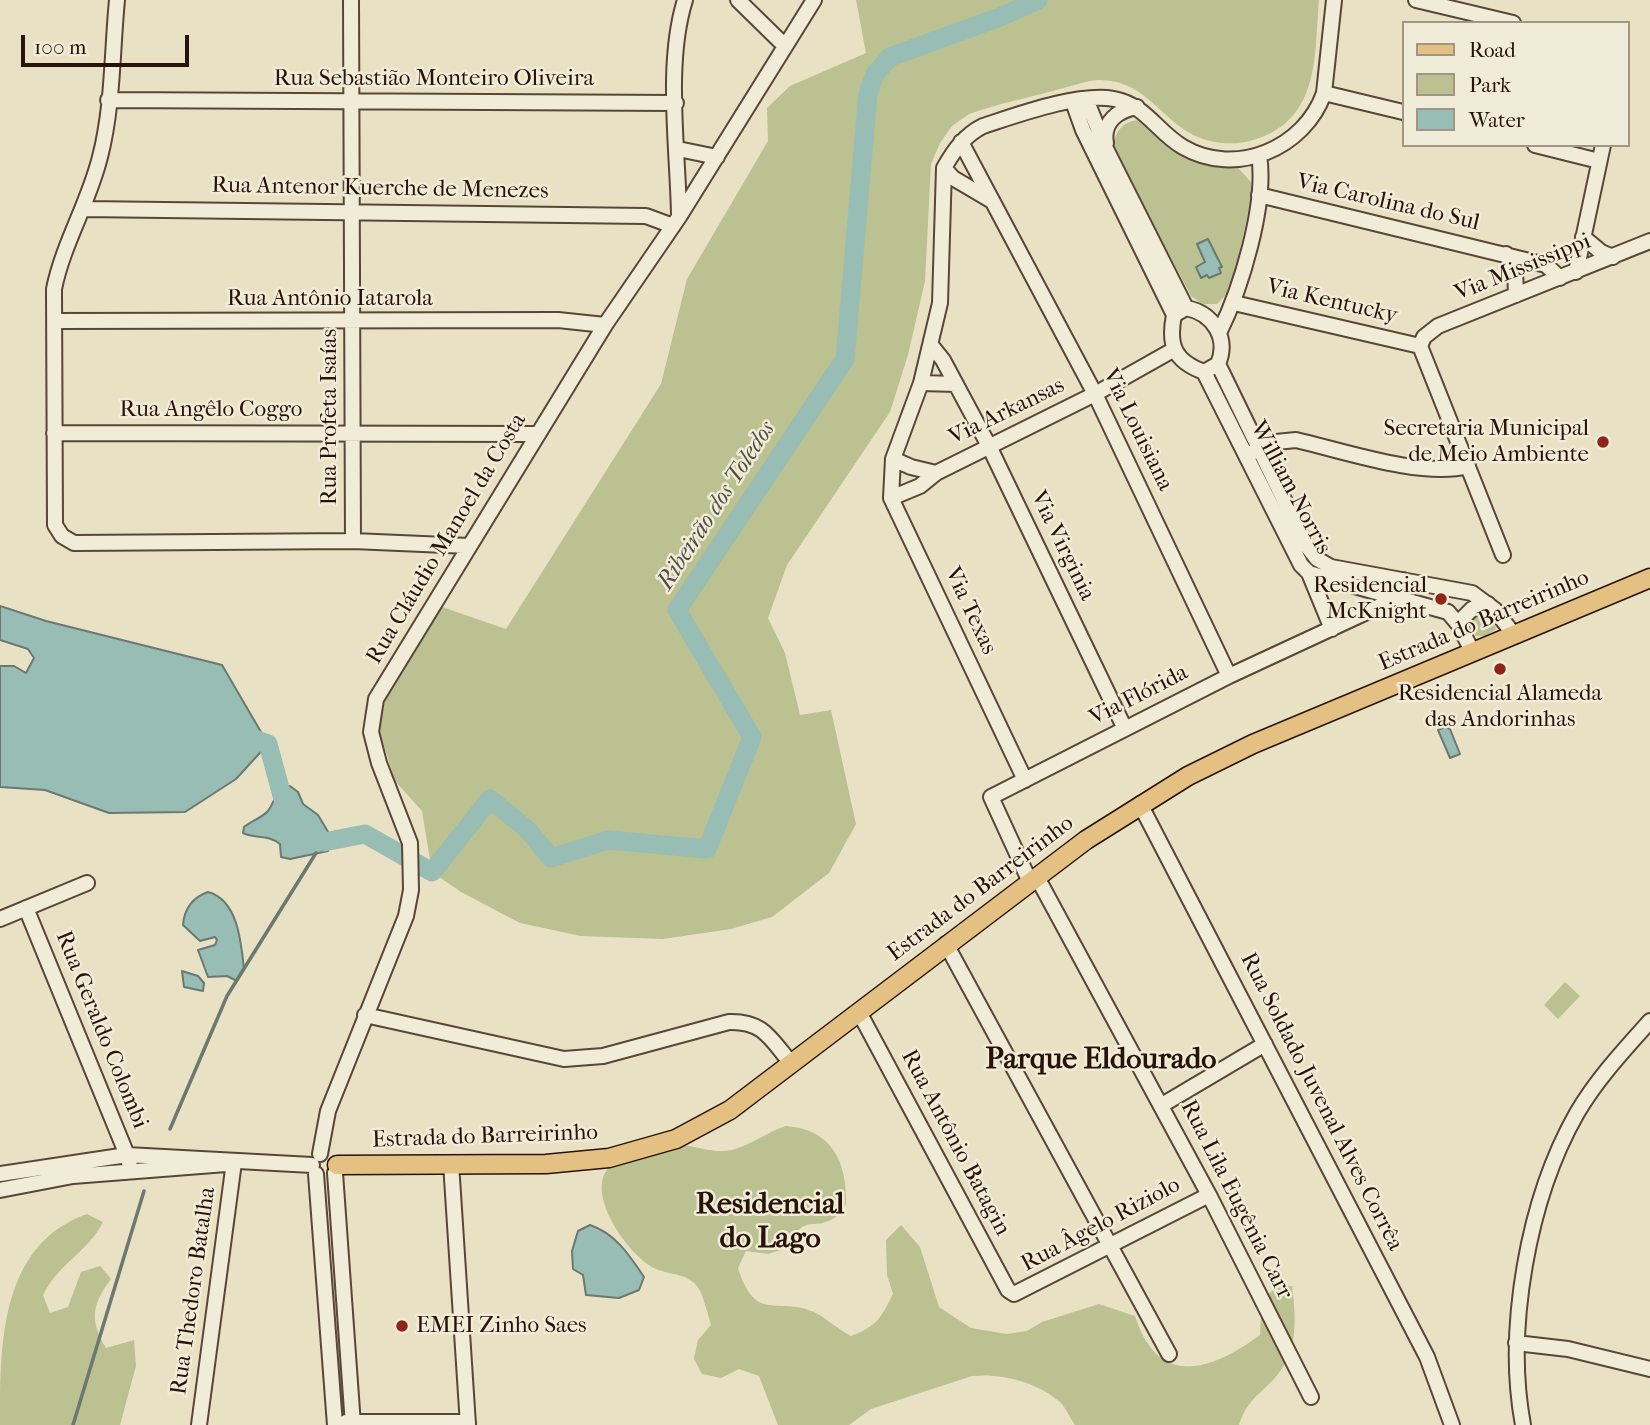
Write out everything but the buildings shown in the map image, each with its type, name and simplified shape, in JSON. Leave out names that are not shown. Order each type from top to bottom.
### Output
[{"type":"main road","name":"Estrada do Barreirinho","points":[[336,1169],[451,1163],[571,1163],[644,1150],[676,1139],[730,1110],[946,944],[1140,804],[1253,744],[1650,578]]},
{"type":"street","points":[[117,0],[101,154],[84,209],[60,263],[54,289],[55,525],[62,536],[74,542],[353,541],[469,546]]},
{"type":"street","name":"Rua Profeta Isaías","points":[[351,0],[353,541]]},
{"type":"street","points":[[676,221],[678,23],[685,0]]},
{"type":"street","points":[[738,0],[785,46]]},
{"type":"street","name":"Rua Cláudio Manoel da Costa","points":[[335,1424],[316,1165],[328,1111],[406,916],[411,890],[410,843],[379,763],[372,732],[376,699],[604,325],[676,221],[814,0]]},
{"type":"street","points":[[944,168],[961,142],[984,125],[1080,101],[1116,99],[1137,107],[1167,135],[1198,153],[1232,160],[1274,150],[1299,132],[1313,116],[1324,93],[1334,0]]},
{"type":"street","points":[[1416,0],[1505,21]]},
{"type":"street","points":[[1324,93],[1402,112]]},
{"type":"street","name":"Rua Sebastião Monteiro Oliveira","points":[[108,100],[676,103]]},
{"type":"street","points":[[1080,101],[1107,151],[1180,311],[1170,338],[1173,350],[1181,360],[1204,372],[1218,364],[1221,357],[1219,332],[1210,318],[1198,310],[1180,311]]},
{"type":"street","points":[[1080,101],[1091,147],[1180,311]]},
{"type":"street","points":[[1107,151],[1104,137],[1110,121],[1126,109],[1137,107]]},
{"type":"street","name":"Via Louisiana","points":[[961,142],[998,207],[1095,394],[1229,676]]},
{"type":"street","points":[[1543,147],[1599,161]]},
{"type":"street","points":[[1576,272],[1602,147]]},
{"type":"street","points":[[678,149],[717,157]]},
{"type":"street","points":[[1219,332],[1234,303],[1259,195],[1262,175],[1259,155]]},
{"type":"street","name":"Via Louisiana","points":[[944,168],[953,178],[981,192],[998,207]]},
{"type":"street","name":"Via Texas","points":[[944,168],[940,303],[921,383],[900,435],[894,459],[891,498],[1025,780]]},
{"type":"street","name":"Via Carolina do Sul","points":[[1259,195],[1546,265],[1560,278]]},
{"type":"street","name":"Rua Antenor Kuerche de Menezes","points":[[84,209],[646,216],[676,221]]},
{"type":"street","points":[[1583,237],[1601,252],[1612,257]]},
{"type":"street","name":"Via Mississippi","points":[[1420,346],[1424,337],[1438,326],[1650,241]]},
{"type":"street","points":[[1506,254],[1515,270],[1517,295]]},
{"type":"street","points":[[1210,318],[1234,303]]},
{"type":"street","name":"Via Kentucky","points":[[1234,303],[1420,346]]},
{"type":"street","name":"Rua Antônio Iatarola","points":[[55,321],[558,320],[604,325]]},
{"type":"street","name":"Via Virginia","points":[[931,345],[956,384],[989,446],[1125,729]]},
{"type":"street","points":[[1420,346],[1503,555]]},
{"type":"street","name":"Via Arkansas","points":[[891,498],[920,486],[936,473],[1095,394],[1173,350]]},
{"type":"street","name":"William Norris","points":[[1218,364],[1252,452],[1301,565],[1309,573],[1395,597],[1453,617]]},
{"type":"street","name":"William Norris","points":[[1204,372],[1306,545],[1317,559],[1331,568],[1472,593],[1488,604]]},
{"type":"street","points":[[921,383],[956,384]]},
{"type":"street","name":"Rua Angêlo Coggo","points":[[54,433],[537,434]]},
{"type":"street","points":[[1252,452],[1276,442],[1296,440],[1428,470],[1451,470],[1468,466]]},
{"type":"street","name":"Via Arkansas","points":[[894,459],[911,467],[936,473]]},
{"type":"street","points":[[1309,573],[1332,629]]},
{"type":"street","points":[[1366,610],[1378,576]]},
{"type":"street","points":[[1395,597],[1403,580]]},
{"type":"street","name":"Via Flórida","points":[[1017,855],[991,797],[1229,676],[1395,597]]},
{"type":"street","points":[[1473,653],[1453,617],[1488,604],[1515,636]]},
{"type":"street","name":"Rua Soldado Juvenal Alves Corrêa","points":[[1140,804],[1427,1357],[1452,1425]]},
{"type":"street","name":"Rua Lila Eugênia Carr","points":[[1017,855],[1161,1105],[1311,1397]]},
{"type":"street","points":[[0,919],[87,883]]},
{"type":"street","name":"Rua Geraldo Colombi","points":[[26,908],[131,1170]]},
{"type":"street","points":[[946,944],[1168,1354]]},
{"type":"street","name":"Rua Antônio Batagin","points":[[859,1012],[1008,1290],[1014,1294]]},
{"type":"street","points":[[365,1015],[564,1059],[603,1056],[729,1022],[747,1022],[763,1030],[790,1062]]},
{"type":"street","points":[[1523,1425],[1516,1343],[1524,1269],[1556,1158],[1577,1113],[1609,1067],[1649,1023]]},
{"type":"street","points":[[1161,1105],[1265,1044]]},
{"type":"street","points":[[0,1174],[127,1155],[207,1157],[234,1162],[316,1165],[331,1156],[336,1169],[353,1424]]},
{"type":"street","points":[[0,1190],[73,1176],[131,1170],[206,1168],[234,1162]]},
{"type":"street","name":"Rua Thedoro Batalha","points":[[199,1425],[234,1162]]},
{"type":"street","points":[[335,1424],[468,1423],[451,1163]]},
{"type":"street","points":[[316,1165],[324,1178],[336,1169]]},
{"type":"street","name":"Rua Âgelo Riziolo","points":[[1014,1294],[1209,1195]]},
{"type":"street","points":[[1516,1343],[1568,1349],[1650,1368]]},
{"type":"green space","points":[[856,0],[1319,0],[1313,66],[1301,104],[1290,119],[1273,132],[1250,141],[1226,143],[1202,139],[1177,124],[1137,91],[1113,81],[1098,80],[969,114],[952,126],[940,143],[931,164],[925,281],[908,355],[890,412],[787,565],[768,618],[785,653],[800,715],[831,710],[856,824],[829,873],[772,917],[731,929],[663,939],[581,936],[520,923],[461,892],[432,872],[422,811],[395,781],[379,730],[386,695],[442,607],[506,629],[661,384],[687,279],[768,141],[767,108],[790,86],[866,53]]},
{"type":"green space","points":[[1143,120],[1169,148],[1187,159],[1208,165],[1238,168],[1251,182],[1252,195],[1231,290],[1217,304],[1202,304],[1191,296],[1114,151],[1115,138],[1121,128],[1130,122]]},
{"type":"green space","points":[[1480,614],[1492,618],[1496,629],[1485,636],[1476,636],[1467,626],[1471,615]]},
{"type":"green space","points":[[1565,982],[1580,996],[1558,1019],[1544,1005]]},
{"type":"green space","points":[[786,1126],[802,1128],[815,1134],[834,1150],[844,1175],[846,1204],[827,1222],[804,1226],[787,1248],[768,1254],[746,1251],[738,1268],[752,1296],[760,1302],[814,1312],[851,1336],[866,1329],[881,1315],[893,1294],[887,1275],[886,1240],[901,1225],[920,1247],[939,1307],[971,1328],[1007,1334],[1027,1331],[1042,1322],[1099,1304],[1135,1316],[1145,1339],[1157,1355],[1171,1363],[1187,1366],[1223,1358],[1260,1335],[1262,1299],[1276,1288],[1292,1286],[1295,1314],[1293,1340],[1285,1364],[1250,1404],[1239,1425],[1075,1425],[1060,1402],[1041,1389],[1019,1380],[983,1375],[972,1376],[871,1409],[849,1425],[778,1425],[759,1376],[739,1369],[721,1378],[702,1374],[694,1359],[698,1340],[711,1325],[699,1289],[685,1278],[649,1265],[627,1245],[608,1214],[602,1183],[606,1170],[618,1160],[630,1155],[675,1145],[719,1151],[732,1150]]},
{"type":"green space","points":[[87,1214],[103,1222],[89,1242],[49,1284],[43,1295],[50,1313],[68,1307],[81,1272],[100,1266],[111,1279],[97,1304],[97,1329],[106,1348],[134,1340],[136,1366],[120,1425],[0,1425],[1,1362],[5,1330],[11,1300],[21,1273],[37,1249],[58,1229]]},
{"type":"water","points":[[1208,239],[1222,267],[1219,268],[1221,273],[1201,278],[1196,267],[1205,262],[1197,244]]},
{"type":"water","points":[[0,606],[46,621],[222,665],[268,744],[236,779],[185,812],[109,813],[45,790],[0,787],[0,666],[14,666],[26,673],[34,658],[28,649],[0,640]]},
{"type":"water","points":[[1445,727],[1450,729],[1460,754],[1450,758],[1438,730]]},
{"type":"water","points":[[290,786],[298,792],[303,804],[318,815],[333,840],[328,851],[290,859],[281,857],[280,844],[275,841],[243,833],[244,827],[268,811],[278,793]]},
{"type":"water","points":[[208,892],[218,896],[226,904],[236,923],[244,969],[237,981],[227,976],[208,977],[198,950],[215,945],[217,940],[215,937],[200,941],[183,925],[190,904]]},
{"type":"water","points":[[182,971],[198,976],[204,983],[203,991],[184,987]]},
{"type":"water","points":[[590,1225],[614,1239],[633,1261],[644,1277],[639,1290],[619,1298],[586,1295],[583,1275],[573,1269],[572,1251],[578,1231]]},
{"type":"waterway","name":"Ribeirão dos Toledos","points":[[309,835],[324,842],[365,834],[432,872],[490,799],[528,830],[551,858],[608,840],[707,849],[752,737],[677,610],[845,359],[868,93],[875,74],[890,57],[1000,17],[1038,0]]},
{"type":"waterway","name":"Ribeirão dos Toledos","points":[[243,735],[268,744],[287,814]]},
{"type":"waterway","points":[[170,1129],[227,996],[316,853]]},
{"type":"waterway","points":[[73,1425],[144,1191]]},
{"type":"place","name":"Secretaria Municipal de Meio Ambiente","points":[[1603,442]]},
{"type":"place","name":"Residencial McKnight","points":[[1441,599]]},
{"type":"place","name":"Residencial Alameda das Andorinhas","points":[[1500,669]]},
{"type":"place","name":"EMEI Zinho Saes","points":[[402,1326]]},
{"type":"district","name":"Parque Eldourado","points":[[1101,1061]]},
{"type":"district","name":"Residencial do Lago","points":[[770,1223]]}]
